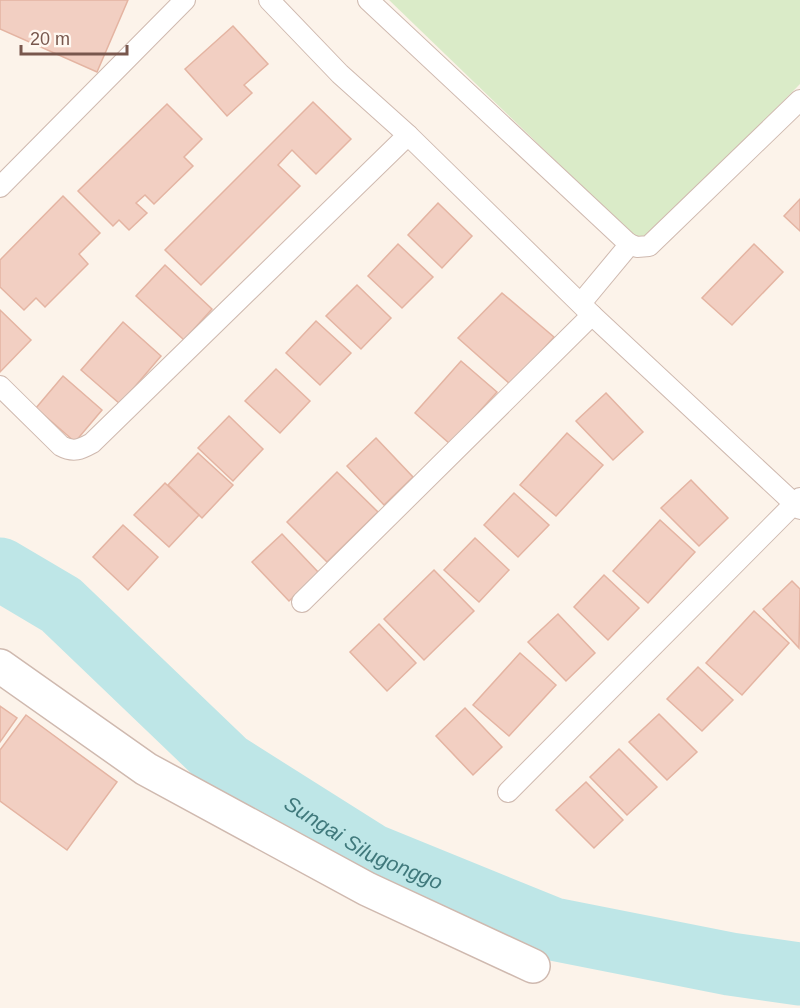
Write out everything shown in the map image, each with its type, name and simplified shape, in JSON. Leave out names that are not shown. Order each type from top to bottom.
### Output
[{"type":"street","points":[[0,666],[146,769],[367,889],[533,966]]},
{"type":"lane","points":[[0,187],[185,0]]},
{"type":"lane","points":[[269,0],[340,74],[408,135],[586,309],[798,503],[508,792]]},
{"type":"lane","points":[[368,0],[630,244],[637,247],[649,246],[800,100]]},
{"type":"lane","points":[[0,386],[61,446],[69,450],[78,450],[92,443],[408,135]]},
{"type":"lane","points":[[302,602],[586,309],[630,244]]},
{"type":"green space","points":[[389,0],[800,0],[800,84],[643,245]]},
{"type":"building","points":[[0,0],[128,0],[97,72],[0,29]]},
{"type":"building","points":[[233,26],[268,64],[244,85],[252,93],[227,116],[185,69]]},
{"type":"building","points":[[313,102],[351,139],[316,174],[292,150],[278,165],[300,186],[201,285],[165,250]]},
{"type":"building","points":[[167,104],[202,139],[184,157],[193,166],[154,204],[145,195],[136,203],[147,213],[129,230],[119,220],[113,226],[78,191]]},
{"type":"building","points":[[63,196],[100,233],[79,254],[88,264],[45,307],[36,298],[24,310],[0,287],[0,260]]},
{"type":"building","points":[[800,199],[800,231],[784,216]]},
{"type":"building","points":[[438,203],[472,236],[442,268],[408,235]]},
{"type":"building","points":[[398,244],[433,277],[402,308],[368,276]]},
{"type":"building","points":[[754,244],[783,272],[732,325],[702,298]]},
{"type":"building","points":[[165,265],[212,309],[184,340],[136,296]]},
{"type":"building","points":[[357,285],[391,318],[361,349],[326,316]]},
{"type":"building","points":[[502,293],[554,337],[511,385],[458,338]]},
{"type":"building","points":[[0,310],[31,340],[0,372]]},
{"type":"building","points":[[316,321],[351,353],[320,385],[286,353]]},
{"type":"building","points":[[123,322],[161,356],[120,404],[81,370]]},
{"type":"building","points":[[461,361],[497,392],[450,444],[415,413]]},
{"type":"building","points":[[276,369],[310,401],[280,433],[245,401]]},
{"type":"building","points":[[63,376],[102,410],[75,442],[36,408]]},
{"type":"building","points":[[606,393],[643,432],[613,460],[576,421]]},
{"type":"building","points":[[229,416],[263,449],[233,481],[198,448]]},
{"type":"building","points":[[567,433],[603,465],[556,516],[520,485]]},
{"type":"building","points":[[376,438],[413,477],[384,505],[347,466]]},
{"type":"building","points":[[198,453],[233,485],[202,518],[168,485]]},
{"type":"building","points":[[337,472],[378,512],[327,562],[287,522]]},
{"type":"building","points":[[691,480],[728,518],[699,546],[661,508]]},
{"type":"building","points":[[165,483],[199,515],[169,547],[134,515]]},
{"type":"building","points":[[514,493],[549,525],[518,557],[484,525]]},
{"type":"building","points":[[660,520],[695,552],[648,603],[613,571]]},
{"type":"building","points":[[123,525],[158,557],[128,590],[93,557]]},
{"type":"building","points":[[282,534],[319,573],[289,601],[252,562]]},
{"type":"building","points":[[475,538],[509,570],[479,602],[444,570]]},
{"type":"building","points":[[434,570],[474,611],[424,660],[384,619]]},
{"type":"building","points":[[604,575],[639,608],[608,640],[574,607]]},
{"type":"building","points":[[792,581],[800,589],[799,648],[763,609]]},
{"type":"building","points":[[754,611],[789,643],[742,695],[706,663]]},
{"type":"building","points":[[558,614],[595,653],[566,681],[528,642]]},
{"type":"building","points":[[379,624],[416,663],[387,691],[350,652]]},
{"type":"building","points":[[520,653],[556,685],[509,736],[473,705]]},
{"type":"building","points":[[698,667],[733,700],[702,731],[667,699]]},
{"type":"building","points":[[0,706],[17,718],[0,742]]},
{"type":"building","points":[[465,708],[502,747],[473,775],[436,736]]},
{"type":"building","points":[[659,714],[697,752],[667,780],[629,742]]},
{"type":"building","points":[[26,715],[117,782],[67,850],[0,801],[0,750]]},
{"type":"building","points":[[619,749],[657,787],[627,815],[590,777]]},
{"type":"building","points":[[586,782],[623,820],[594,848],[556,810]]},
{"type":"waterway","name":"Sungai Silugonggo","points":[[0,569],[61,605],[227,764],[371,855],[553,929],[730,964],[800,974]]}]
